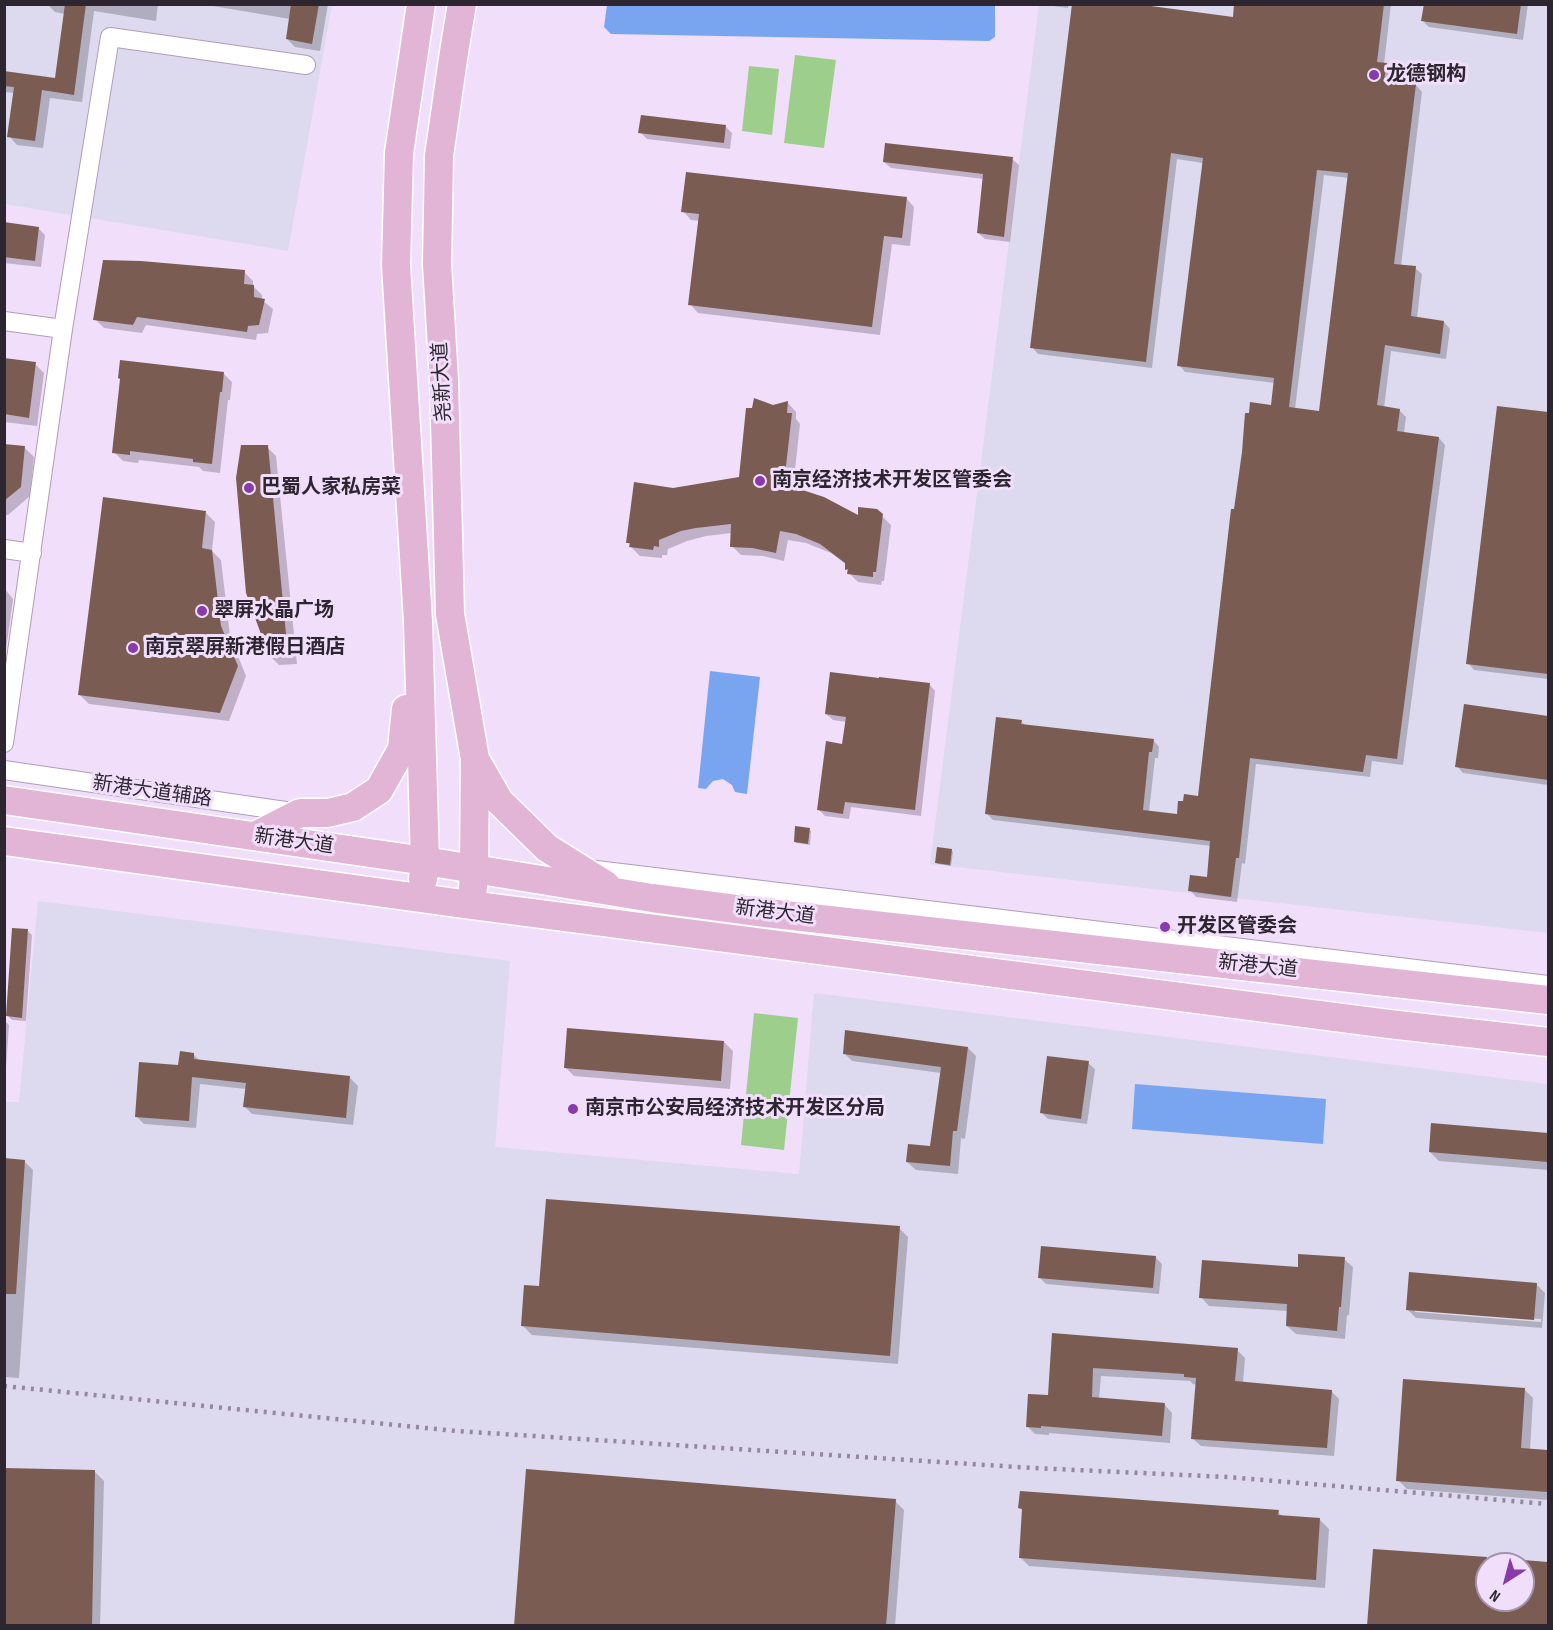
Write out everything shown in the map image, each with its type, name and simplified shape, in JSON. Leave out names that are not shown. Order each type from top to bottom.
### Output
[{"type":"main road","name":"尧新大道","points":[[421,4],[399,153],[396,265],[418,621],[425,861],[421,899]]},
{"type":"main road","name":"尧新大道","points":[[462,4],[439,156],[436,264],[444,380],[450,615],[475,759],[474,869],[471,905]]},
{"type":"main road","name":"尧新大道","points":[[255,837],[300,813],[328,813],[353,807],[379,790],[402,749],[418,621]]},
{"type":"main road","name":"尧新大道","points":[[475,759],[499,801],[547,848],[615,891]]},
{"type":"main road","name":"新港大道","points":[[4,800],[766,913],[1548,1000]]},
{"type":"main road","name":"新港大道","points":[[4,841],[421,899],[1548,1042]]},
{"type":"street","points":[[4,743],[33,553],[63,329],[111,37],[306,64]]},
{"type":"street","points":[[4,321],[63,329]]},
{"type":"street","points":[[4,549],[33,553]]},
{"type":"street","name":"新港大道辅路","points":[[4,770],[300,813]]},
{"type":"street","points":[[578,867],[1548,985]]},
{"type":"shaded area","points":[[4,5],[332,5],[288,251],[5,204]]},
{"type":"shaded area","points":[[1039,5],[1548,5],[1548,933],[930,864]]},
{"type":"shaded area","points":[[38,901],[510,961],[495,1147],[799,1174],[814,993],[1548,1084],[1548,1625],[5,1625],[4,1102],[19,1102]]},
{"type":"green space","points":[[795,55],[836,60],[824,148],[784,143]]},
{"type":"green space","points":[[749,66],[779,69],[772,135],[742,131]]},
{"type":"green space","points":[[754,1013],[798,1018],[784,1150],[741,1145]]},
{"type":"water","points":[[607,5],[995,5],[995,37],[989,41],[611,34],[604,27]]},
{"type":"water","points":[[710,671],[760,677],[747,794],[735,792],[732,785],[723,779],[713,781],[706,789],[698,788]]},
{"type":"water","points":[[1135,1084],[1326,1099],[1323,1144],[1132,1129]]},
{"type":"building","points":[[65,4],[86,4],[74,95],[42,90],[35,141],[7,137],[14,87],[4,86],[4,71],[55,78]]},
{"type":"building","points":[[291,4],[319,4],[312,44],[286,39]]},
{"type":"building","points":[[1072,4],[1136,4],[1233,17],[1234,4],[1384,4],[1377,62],[1387,63],[1384,80],[1416,84],[1394,264],[1416,266],[1411,316],[1444,321],[1440,354],[1385,345],[1377,405],[1400,409],[1397,431],[1439,437],[1397,759],[1366,755],[1363,772],[1250,758],[1239,858],[1236,858],[1231,897],[1188,891],[1190,875],[1207,877],[1210,841],[985,814],[996,717],[1022,720],[1021,724],[1154,739],[1152,752],[1149,752],[1143,810],[1177,814],[1178,801],[1183,801],[1184,794],[1198,796],[1231,509],[1234,509],[1245,413],[1249,413],[1250,402],[1271,405],[1274,378],[1177,366],[1203,158],[1171,153],[1146,362],[1030,348]],"holes":[[[1317,170],[1348,173],[1319,411],[1289,407]]]},
{"type":"building","points":[[1424,4],[1521,4],[1517,34],[1421,21]]},
{"type":"building","points":[[641,115],[726,125],[724,143],[638,133]]},
{"type":"building","points":[[885,143],[1013,157],[1004,237],[977,233],[983,174],[883,162]]},
{"type":"building","points":[[686,172],[907,197],[902,238],[884,236],[872,327],[688,305],[699,214],[681,212]]},
{"type":"building","points":[[4,222],[39,227],[35,261],[4,257]]},
{"type":"building","points":[[103,260],[245,270],[244,284],[254,285],[254,297],[265,299],[259,325],[248,326],[247,332],[137,317],[133,325],[93,320]]},
{"type":"building","points":[[4,358],[36,362],[29,418],[4,414]]},
{"type":"building","points":[[120,360],[224,372],[212,464],[193,462],[193,459],[130,451],[130,455],[112,453]]},
{"type":"building","points":[[754,398],[773,405],[788,401],[787,413],[792,413],[784,484],[824,497],[858,515],[858,507],[877,509],[883,514],[876,572],[873,572],[873,577],[847,574],[848,569],[845,570],[845,563],[820,544],[796,534],[780,531],[776,553],[752,548],[730,547],[731,524],[681,531],[659,540],[659,547],[654,546],[653,550],[629,547],[630,543],[626,543],[634,482],[673,488],[739,477],[746,408],[752,408]]},
{"type":"building","points":[[1497,406],[1548,412],[1548,674],[1466,664]]},
{"type":"building","points":[[4,444],[25,446],[21,487],[4,501]]},
{"type":"building","points":[[241,445],[268,445],[288,655],[269,656],[246,593],[236,478]]},
{"type":"building","name":"翠屏水晶广场","points":[[103,497],[206,511],[202,548],[212,550],[221,626],[238,666],[220,713],[78,695]]},
{"type":"building","points":[[830,672],[930,683],[915,810],[845,802],[843,814],[817,810],[826,741],[842,744],[846,717],[825,714]]},
{"type":"building","points":[[1464,704],[1548,716],[1548,780],[1455,767]]},
{"type":"building","points":[[795,826],[810,828],[808,844],[794,842]]},
{"type":"building","points":[[937,847],[952,849],[950,865],[935,863]]},
{"type":"building","points":[[12,928],[28,929],[22,1018],[6,1016]]},
{"type":"building","points":[[567,1028],[724,1041],[721,1081],[564,1068]]},
{"type":"building","points":[[845,1030],[968,1047],[957,1131],[953,1131],[950,1166],[906,1162],[908,1144],[930,1146],[941,1067],[843,1054]]},
{"type":"building","points":[[180,1051],[194,1053],[194,1059],[350,1076],[346,1118],[243,1107],[246,1083],[192,1077],[189,1121],[135,1117],[139,1062],[178,1065]]},
{"type":"building","points":[[1047,1056],[1089,1061],[1081,1119],[1040,1113]]},
{"type":"building","points":[[1431,1123],[1548,1133],[1548,1162],[1429,1152]]},
{"type":"building","points":[[4,1158],[25,1160],[16,1294],[4,1294]]},
{"type":"building","points":[[546,1199],[900,1226],[890,1356],[521,1326],[524,1285],[539,1286]]},
{"type":"building","points":[[1041,1246],[1156,1256],[1153,1288],[1038,1278]]},
{"type":"building","points":[[1298,1254],[1345,1257],[1337,1331],[1286,1326],[1287,1304],[1199,1298],[1202,1260],[1298,1267]]},
{"type":"building","points":[[1409,1272],[1537,1283],[1534,1320],[1406,1310]]},
{"type":"building","points":[[1052,1333],[1238,1348],[1235,1381],[1332,1390],[1327,1448],[1191,1439],[1196,1378],[1184,1377],[1184,1374],[1093,1368],[1092,1397],[1165,1403],[1162,1436],[1041,1426],[1041,1428],[1026,1427],[1028,1394],[1048,1395]]},
{"type":"building","points":[[1403,1379],[1525,1388],[1521,1448],[1548,1450],[1548,1492],[1396,1481]]},
{"type":"building","points":[[4,1468],[95,1470],[92,1626],[4,1626]]},
{"type":"building","points":[[526,1469],[896,1499],[886,1626],[514,1626]]},
{"type":"building","points":[[1020,1491],[1279,1510],[1278,1515],[1320,1518],[1316,1580],[1019,1558],[1022,1509],[1018,1508]]},
{"type":"building","points":[[1373,1549],[1475,1556],[1475,1612],[1535,1612],[1535,1561],[1548,1562],[1548,1626],[1367,1626]]},
{"type":"railway","points":[[4,1386],[456,1431],[1033,1468],[1228,1477],[1548,1504]]},
{"type":"place","name":"龙德钢构","points":[[1374,75]]},
{"type":"place","name":"南京经济技术开发区管委会","points":[[760,481]]},
{"type":"place","name":"巴蜀人家私房菜","points":[[249,488]]},
{"type":"place","name":"翠屏水晶广场","points":[[202,611]]},
{"type":"place","name":"南京翠屏新港假日酒店","points":[[133,648]]},
{"type":"place","name":"开发区管委会","points":[[1165,927]]},
{"type":"place","name":"南京市公安局经济技术开发区分局","points":[[573,1109]]}]
